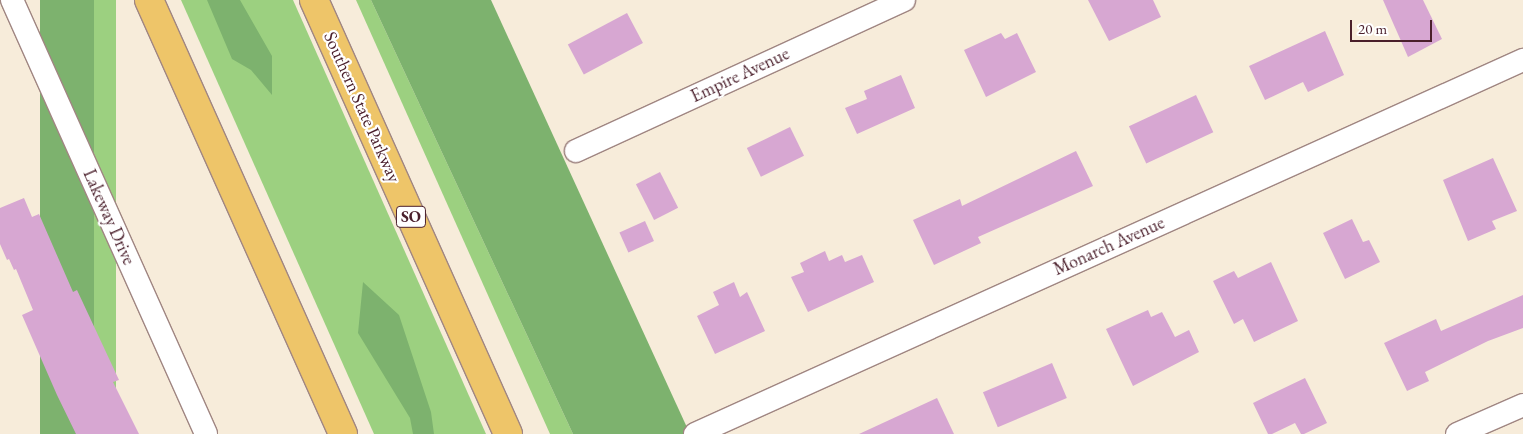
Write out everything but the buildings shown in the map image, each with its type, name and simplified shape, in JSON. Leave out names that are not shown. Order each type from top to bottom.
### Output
[{"type":"highway","points":[[150,0],[343,434]]},
{"type":"highway","name":"Southern State Parkway","points":[[314,0],[508,434]]},
{"type":"street","name":"Lakeway Drive","points":[[12,0],[206,434]]},
{"type":"street","name":"Empire Avenue","points":[[576,150],[904,0]]},
{"type":"street","name":"Monarch Avenue","points":[[695,434],[1523,60]]},
{"type":"street","points":[[1457,434],[1523,405]]},
{"type":"green space","points":[[40,0],[94,0],[94,434],[40,434]]},
{"type":"green space","points":[[94,0],[116,0],[116,434],[94,434]]},
{"type":"green space","points":[[181,0],[293,0],[486,434],[374,434]]},
{"type":"green space","points":[[207,0],[240,0],[272,56],[272,95],[251,70],[232,59]]},
{"type":"green space","points":[[356,0],[371,0],[573,434],[550,434]]},
{"type":"green space","points":[[371,0],[491,0],[690,434],[573,434]]},
{"type":"green space","points":[[363,282],[399,315],[431,412],[434,434],[413,434],[410,418],[358,333]]}]
